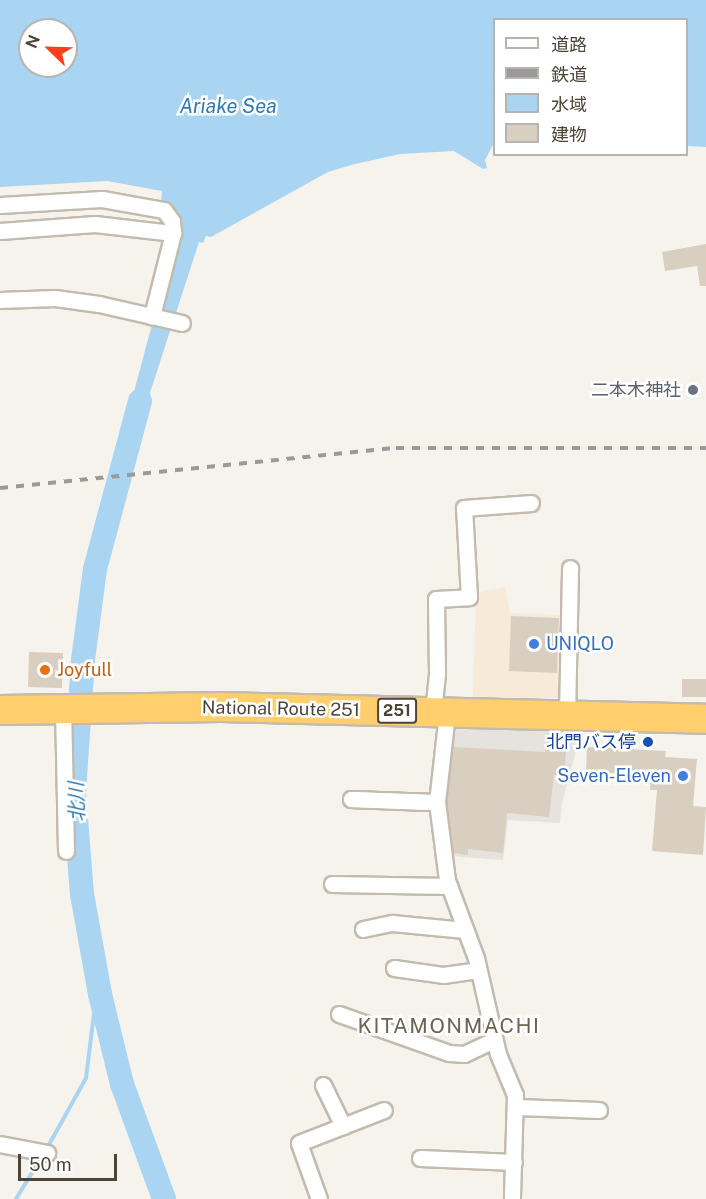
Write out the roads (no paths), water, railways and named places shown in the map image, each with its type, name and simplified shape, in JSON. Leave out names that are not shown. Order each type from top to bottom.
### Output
[{"type":"highway","name":"National Route 251","points":[[0,710],[73,707],[440,712],[706,719]]},
{"type":"street","points":[[0,205],[102,199],[154,206],[170,216],[173,233],[153,316]]},
{"type":"street","points":[[0,231],[95,224],[173,233]]},
{"type":"street","points":[[0,300],[55,298],[182,323]]},
{"type":"street","points":[[512,1199],[517,1107],[494,1040],[478,970],[449,886],[437,802],[440,712],[436,599],[469,597],[464,508],[531,503]]},
{"type":"street","points":[[567,715],[570,568]]},
{"type":"street","points":[[66,851],[73,707]]},
{"type":"street","points":[[332,884],[449,886]]},
{"type":"street","points":[[363,929],[392,923],[465,930]]},
{"type":"street","points":[[394,968],[443,975],[478,970]]},
{"type":"street","points":[[339,1014],[449,1053],[464,1054],[494,1040]]},
{"type":"street","points":[[323,1085],[343,1126]]},
{"type":"street","points":[[517,1107],[599,1110]]},
{"type":"street","points":[[319,1199],[299,1143],[384,1110]]},
{"type":"street","points":[[0,1144],[44,1152]]},
{"type":"street","points":[[420,1158],[514,1162]]},
{"type":"water","name":"Ariake Sea","points":[[0,0],[706,0],[706,147],[688,146],[688,18],[493,18],[493,145],[485,160],[487,168],[483,169],[454,151],[400,154],[351,165],[328,172],[211,237],[206,236],[203,243],[199,242],[147,402],[132,399],[176,235],[161,202],[162,191],[107,181],[0,187]]},
{"type":"waterway","name":"北川","points":[[140,401],[95,569],[83,660],[74,793],[82,894],[100,994],[122,1084],[164,1199]]},
{"type":"waterway","points":[[46,1150],[86,1078],[95,1006],[100,994]]},
{"type":"waterway","points":[[16,1199],[42,1156]]},
{"type":"railway","points":[[0,488],[396,448],[706,448]]},
{"type":"place","name":"二本木神社","points":[[693,390]]},
{"type":"place","name":"UNIQLO","points":[[534,644]]},
{"type":"place","name":"Joyfull","points":[[45,670]]},
{"type":"place","name":"北門バス停","points":[[648,742]]},
{"type":"place","name":"Seven-Eleven","points":[[683,776]]},
{"type":"district","name":"KITAMONMACHI","points":[[449,1026]]}]
